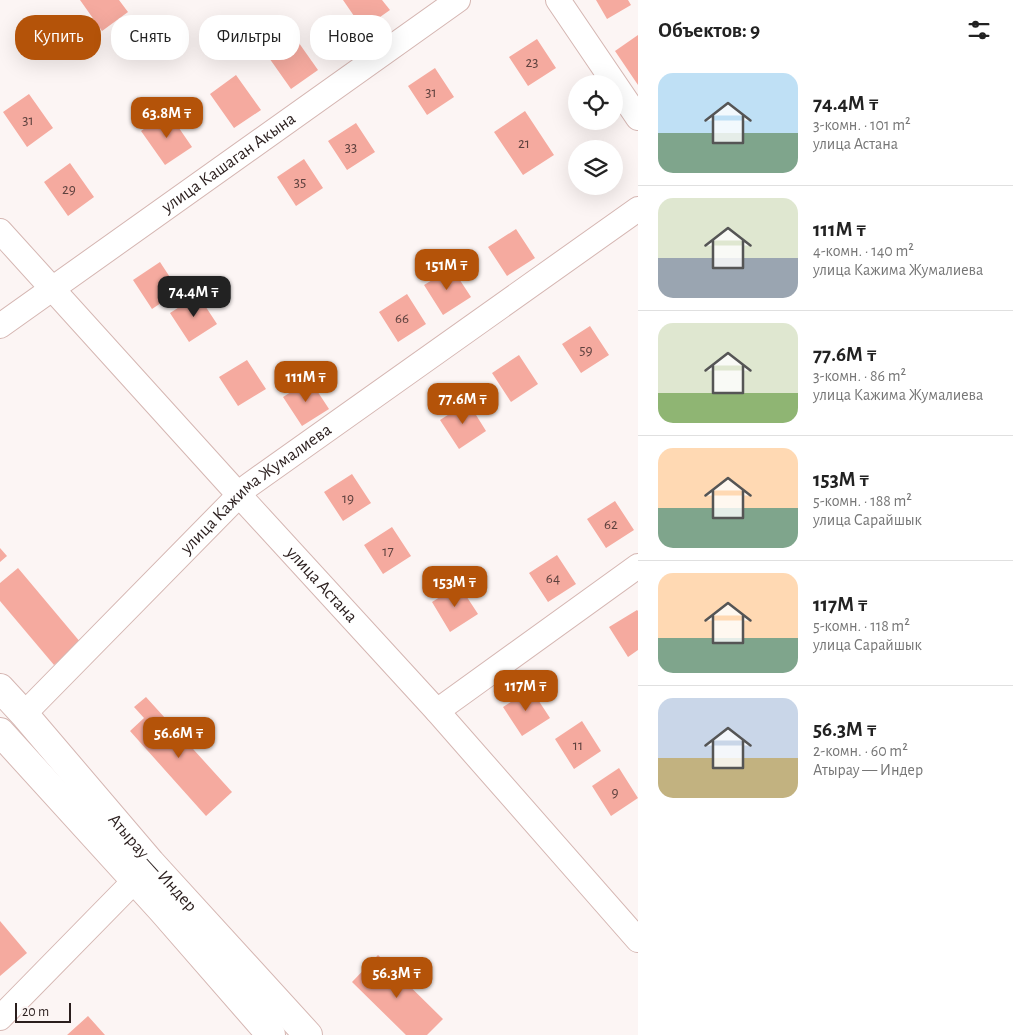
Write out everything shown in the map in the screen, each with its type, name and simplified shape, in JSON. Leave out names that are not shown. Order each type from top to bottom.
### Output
[{"type":"main road","name":"Атырау — Индер","points":[[0,688],[24,714],[142,872],[162,910],[271,1035]]},
{"type":"main road","name":"Атырау — Индер","points":[[0,732],[308,1035]]},
{"type":"street","name":"улица Кашаган Акына","points":[[0,326],[458,0]]},
{"type":"street","points":[[558,0],[638,118]]},
{"type":"street","name":"улица Кажима Жумалиева","points":[[24,714],[248,486],[638,210]]},
{"type":"street","name":"улица Астана","points":[[0,231],[633,927]]},
{"type":"street","points":[[437,711],[638,566]]},
{"type":"street","points":[[0,1018],[142,872]]},
{"type":"building","points":[[80,0],[119,0],[128,12],[124,15],[111,15],[111,24],[102,31],[101,15],[91,15]]},
{"type":"building","points":[[343,0],[382,0],[390,10],[383,15],[353,15]]},
{"type":"building","points":[[596,0],[628,0],[631,5],[607,19]]},
{"type":"building","points":[[638,35],[638,85],[615,51]]},
{"type":"building","points":[[537,39],[556,68],[528,86],[509,57]]},
{"type":"building","points":[[300,44],[318,70],[291,89],[271,60],[300,60]]},
{"type":"building","points":[[435,68],[454,97],[427,115],[408,86]]},
{"type":"building","points":[[236,75],[261,110],[234,128],[210,94]]},
{"type":"building","points":[[29,94],[53,128],[27,147],[3,112]]},
{"type":"building","points":[[525,111],[554,155],[523,175],[494,132]]},
{"type":"building","points":[[168,112],[192,147],[165,165],[141,131]]},
{"type":"building","points":[[356,123],[375,152],[347,170],[328,141]]},
{"type":"building","points":[[304,159],[323,188],[296,206],[277,177]]},
{"type":"building","points":[[70,163],[94,197],[68,216],[44,182]]},
{"type":"building","points":[[516,229],[535,258],[507,276],[488,247]]},
{"type":"building","points":[[160,262],[179,291],[152,309],[133,280]]},
{"type":"building","points":[[452,268],[471,297],[443,315],[424,285]]},
{"type":"building","points":[[407,294],[426,324],[398,342],[379,312]]},
{"type":"building","points":[[198,295],[217,324],[189,342],[170,313]]},
{"type":"building","points":[[590,326],[609,355],[581,373],[562,344]]},
{"type":"building","points":[[519,355],[538,384],[511,402],[492,373]]},
{"type":"building","points":[[247,360],[266,389],[238,406],[219,377]]},
{"type":"building","points":[[310,380],[329,409],[302,426],[283,397]]},
{"type":"building","points":[[468,402],[486,431],[459,449],[440,420]]},
{"type":"building","points":[[352,474],[371,503],[343,521],[324,492]]},
{"type":"building","points":[[615,501],[634,530],[606,548],[587,519]]},
{"type":"building","points":[[392,527],[411,556],[383,574],[364,545]]},
{"type":"building","points":[[0,548],[7,556],[0,562]]},
{"type":"building","points":[[557,555],[576,584],[548,602],[529,573]]},
{"type":"building","points":[[18,568],[81,643],[54,665],[0,601],[0,583]]},
{"type":"building","points":[[459,585],[478,614],[450,632],[432,602]]},
{"type":"building","points":[[637,610],[638,650],[628,657],[609,627]]},
{"type":"building","points":[[531,689],[550,718],[522,736],[503,707]]},
{"type":"building","points":[[146,697],[232,792],[206,816],[130,731],[144,718],[134,707]]},
{"type":"building","points":[[582,721],[601,751],[574,769],[555,739]]},
{"type":"building","points":[[619,768],[638,798],[611,816],[592,786]]},
{"type":"building","points":[[0,921],[27,953],[0,976]]},
{"type":"building","points":[[378,955],[443,1019],[427,1035],[406,1035],[352,982]]},
{"type":"building","points":[[88,1016],[105,1035],[67,1035]]}]
